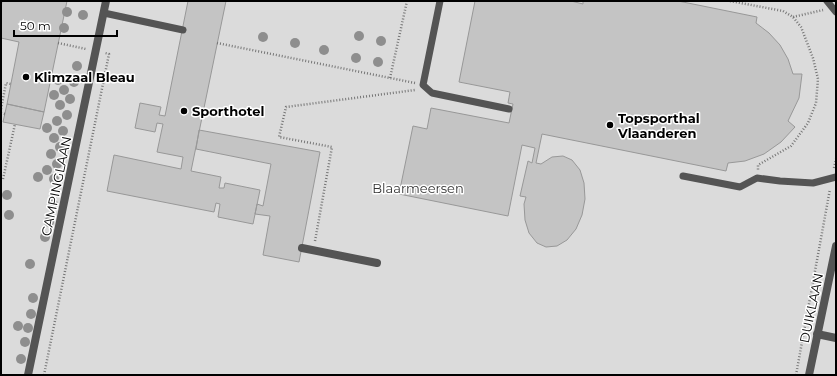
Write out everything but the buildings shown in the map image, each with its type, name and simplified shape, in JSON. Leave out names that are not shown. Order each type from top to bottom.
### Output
[{"type":"street","name":"CAMPINGLAAN","points":[[28,375],[106,1]]},
{"type":"street","name":"DUIKLAAN","points":[[809,375],[836,246]]},
{"type":"street","points":[[302,248],[377,263]]},
{"type":"street","points":[[817,334],[836,338]]},
{"type":"lane","points":[[440,1],[423,84],[432,93],[510,108]]},
{"type":"lane","points":[[828,2],[836,12]]},
{"type":"lane","points":[[104,13],[182,30]]},
{"type":"lane","points":[[683,176],[740,187],[747,185],[757,178],[813,184],[834,177]]},
{"type":"path","points":[[390,78],[407,1]]},
{"type":"path","points":[[730,1],[783,11],[793,17],[801,27],[815,65],[818,79],[816,103],[808,123],[791,146],[758,165],[757,178]]},
{"type":"path","points":[[793,17],[821,11],[828,2]]},
{"type":"path","points":[[44,375],[109,54],[58,43]]},
{"type":"path","points":[[217,43],[423,84]]},
{"type":"path","points":[[1,109],[6,83],[11,84]]},
{"type":"path","points":[[313,250],[332,147],[279,137],[286,108],[416,90],[423,84]]},
{"type":"path","points":[[3,180],[15,124]]},
{"type":"path","points":[[796,375],[834,177],[836,159]]},
{"type":"green space","name":"Blaarmeersen","points":[[1,1],[836,1],[836,375],[1,375]]},
{"type":"place","name":"Klimzaal Bleau","points":[[26,77]]},
{"type":"place","name":"Sporthotel","points":[[184,111]]},
{"type":"place","name":"Topsporthal Vlaanderen","points":[[610,125]]}]
